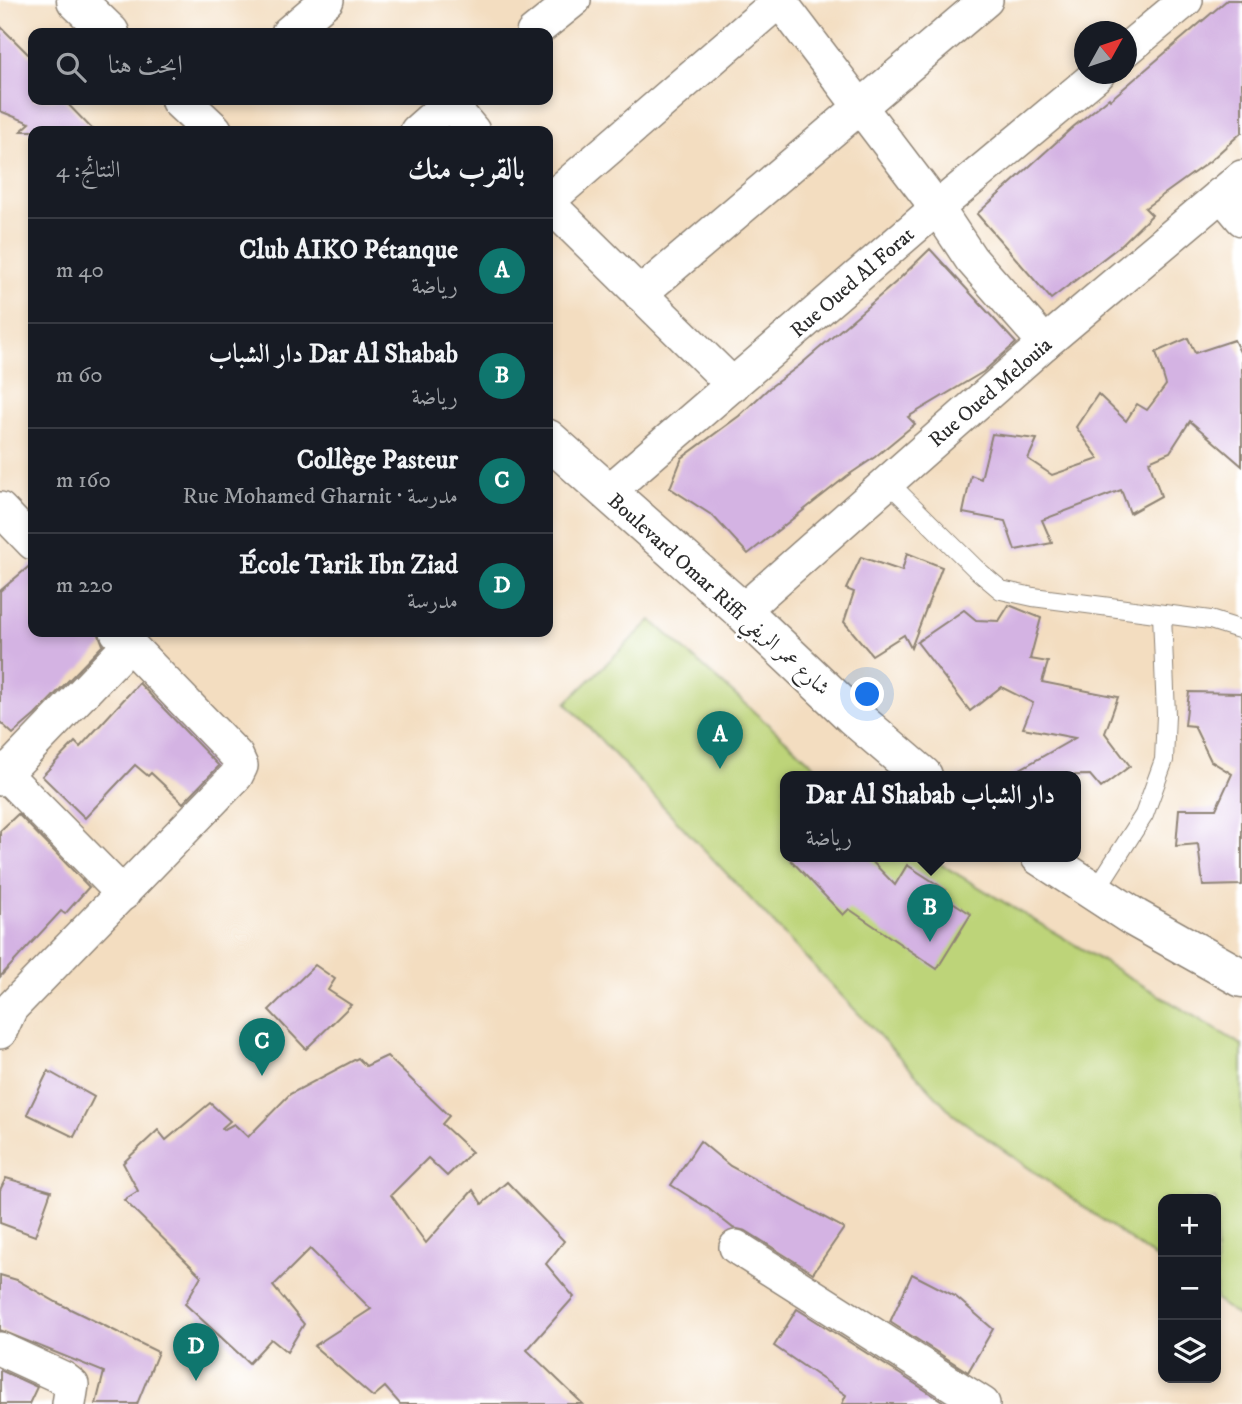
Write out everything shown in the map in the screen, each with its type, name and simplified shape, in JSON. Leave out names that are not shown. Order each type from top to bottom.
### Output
[{"type":"street","points":[[76,0],[105,28]]},
{"type":"street","points":[[294,28],[327,0]]},
{"type":"street","points":[[539,28],[574,0]]},
{"type":"street","points":[[553,198],[779,0],[937,208],[971,259],[1045,343]]},
{"type":"street","points":[[640,294],[986,0]]},
{"type":"street","points":[[1137,41],[1186,0]]},
{"type":"street","name":"Rue Oued Al Forat","points":[[608,492],[937,208],[1086,84]]},
{"type":"street","points":[[422,126],[446,105]]},
{"type":"street","points":[[454,105],[469,126]]},
{"type":"street","name":"Rue Oued Melouia","points":[[742,611],[1045,343],[1235,196]]},
{"type":"street","points":[[553,207],[733,385]]},
{"type":"street","name":"Boulevard Omar Riffi شارع عمر الريفي","points":[[553,443],[917,771]]},
{"type":"street","points":[[4,1013],[123,894],[236,776],[241,766],[236,755],[123,638],[2,774],[123,894]]},
{"type":"street","points":[[1049,862],[1094,893],[1242,978]]},
{"type":"street","points":[[736,1247],[983,1404]]},
{"type":"street","points":[[0,1349],[63,1378],[72,1385],[69,1404]]},
{"type":"lane","points":[[888,482],[1001,590],[1033,597],[1210,620],[1242,630]]},
{"type":"lane","points":[[1094,893],[1144,815],[1164,760],[1166,715],[1162,614]]},
{"type":"green space","points":[[651,620],[820,771],[780,771],[780,862],[937,862],[1242,1045],[1242,1319],[1221,1304],[1221,1194],[1158,1194],[1158,1259],[954,1115],[566,703]]},
{"type":"building","points":[[1227,0],[1242,0],[1242,132],[1210,161],[1145,208],[1152,215],[1120,246],[1051,299],[977,214],[1073,127],[1129,84],[1137,84],[1137,77]]},
{"type":"building","points":[[0,26],[28,54],[28,105],[69,105],[89,126],[28,126],[28,131],[21,131],[30,123],[0,111]]},
{"type":"building","points":[[930,249],[1016,343],[983,372],[908,417],[915,424],[748,554],[713,516],[670,488],[682,458],[739,416],[769,388],[800,365]]},
{"type":"building","points":[[1188,338],[1195,353],[1234,340],[1242,356],[1242,466],[1190,421],[1170,452],[1149,461],[1161,496],[1130,513],[1121,490],[1042,520],[1052,543],[1015,550],[1005,521],[963,513],[971,475],[981,479],[992,434],[1037,439],[1028,459],[1052,475],[1099,459],[1076,427],[1098,394],[1126,421],[1137,404],[1147,410],[1166,385],[1156,352]]},
{"type":"building","points":[[907,553],[942,567],[911,648],[904,635],[872,655],[844,622],[854,592],[846,589],[861,557],[902,571]]},
{"type":"building","points":[[28,567],[28,637],[100,637],[103,645],[13,734],[0,722],[0,591]]},
{"type":"building","points":[[1009,605],[1041,618],[1030,659],[1048,662],[1042,682],[1118,697],[1105,733],[1130,766],[1101,788],[1090,775],[1081,775],[1081,771],[1017,771],[1075,738],[1023,728],[1033,703],[1001,687],[970,711],[917,642],[964,610],[976,620],[999,621]]},
{"type":"building","points":[[139,683],[219,766],[183,803],[151,773],[148,776],[135,765],[85,818],[42,776],[75,742],[80,747]]},
{"type":"building","points":[[1189,692],[1242,693],[1242,885],[1203,886],[1198,844],[1176,846],[1179,809],[1216,809],[1232,774],[1211,761],[1194,726],[1185,725]]},
{"type":"building","points":[[18,814],[89,887],[65,914],[61,911],[0,977],[0,831]]},
{"type":"building","points":[[793,862],[873,862],[895,885],[907,865],[946,890],[942,895],[971,914],[937,969],[849,909],[843,915]]},
{"type":"building","points":[[315,965],[335,979],[328,990],[351,1005],[306,1049],[269,1010]]},
{"type":"building","points":[[387,1056],[449,1116],[442,1124],[472,1152],[447,1176],[428,1158],[391,1195],[426,1243],[473,1190],[482,1204],[507,1182],[564,1241],[546,1264],[574,1297],[527,1350],[583,1404],[400,1404],[385,1387],[373,1397],[314,1346],[371,1309],[310,1249],[273,1286],[304,1324],[287,1352],[271,1339],[249,1363],[185,1304],[201,1276],[124,1200],[138,1191],[123,1163],[158,1130],[166,1140],[210,1103],[230,1121],[223,1130],[234,1124],[248,1137],[290,1094],[358,1058],[366,1066]]},
{"type":"building","points":[[48,1071],[94,1097],[74,1137],[27,1114]]},
{"type":"building","points":[[700,1141],[730,1166],[844,1228],[813,1273],[746,1231],[733,1228],[671,1185]]},
{"type":"building","points":[[6,1178],[51,1191],[35,1236],[0,1223],[0,1190]]},
{"type":"building","points":[[912,1274],[955,1296],[993,1329],[968,1372],[890,1322]]},
{"type":"building","points":[[0,1275],[17,1280],[158,1352],[137,1404],[96,1404],[104,1372],[0,1330]]},
{"type":"building","points":[[797,1309],[947,1404],[842,1404],[846,1395],[774,1346]]},
{"type":"building","points":[[0,1370],[37,1387],[29,1404],[0,1404]]},
{"type":"place","name":"Club AIKO Pétanque","points":[[720,769]]},
{"type":"place","name":"Dar Al Shabab دار الشباب","points":[[930,942]]},
{"type":"place","name":"Collège Pasteur","points":[[262,1076]]},
{"type":"place","name":"École Tarik Ibn Ziad","points":[[196,1381]]}]
